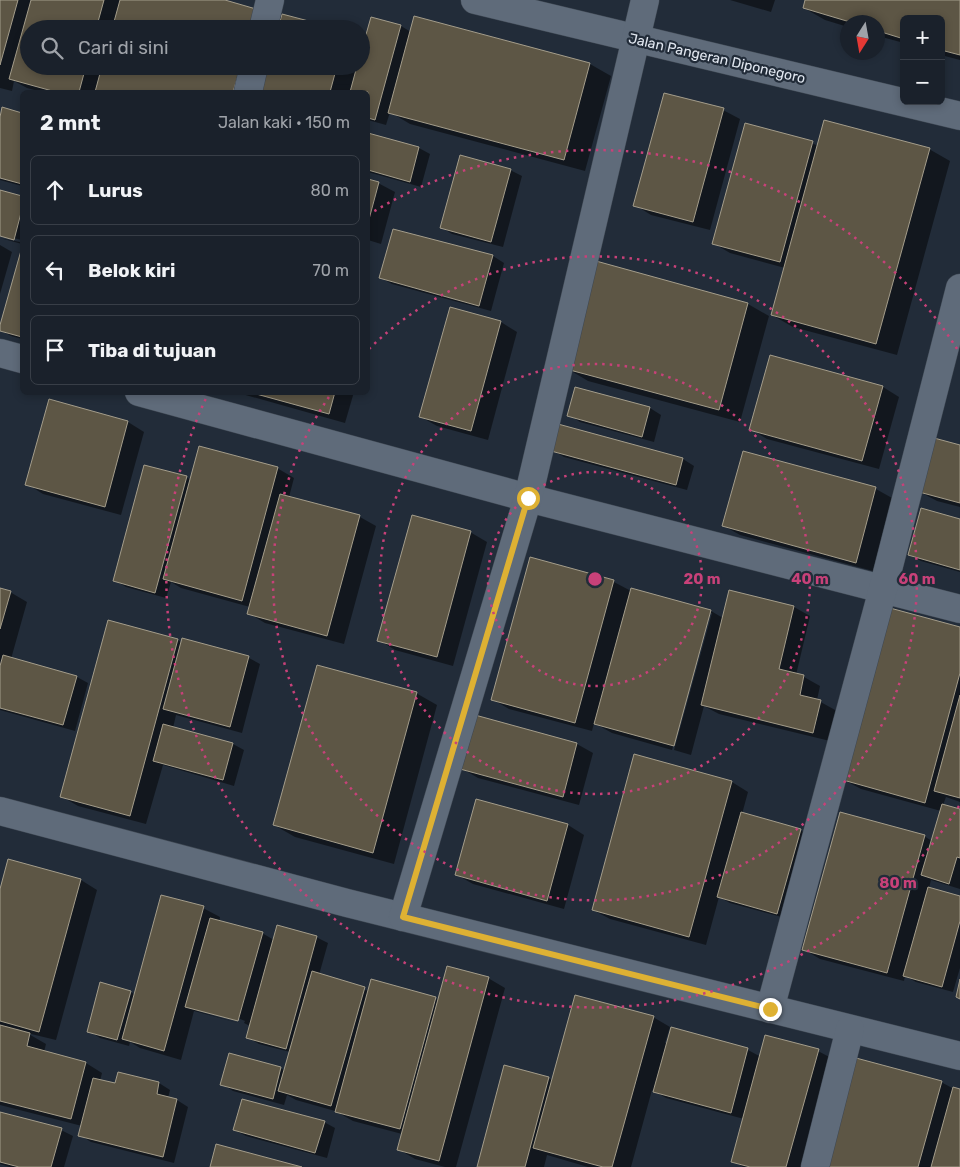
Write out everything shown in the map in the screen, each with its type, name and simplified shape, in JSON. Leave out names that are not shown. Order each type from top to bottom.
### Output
[{"type":"street","points":[[265,20],[270,0]]},
{"type":"street","name":"Jalan Pangeran Diponegoro","points":[[475,0],[960,116]]},
{"type":"street","points":[[403,917],[528,498],[645,0]]},
{"type":"street","points":[[248,90],[252,75]]},
{"type":"street","points":[[770,1009],[960,288]]},
{"type":"street","points":[[0,353],[20,358]]},
{"type":"street","points":[[160,395],[174,397],[528,498],[960,609]]},
{"type":"street","points":[[0,811],[403,917],[960,1056]]},
{"type":"street","points":[[815,1167],[850,1029]]},
{"type":"building","points":[[0,0],[18,0],[0,65]]},
{"type":"building","points":[[31,0],[104,0],[98,20],[25,20]]},
{"type":"building","points":[[120,0],[225,0],[256,9],[253,20],[114,20]]},
{"type":"building","points":[[805,0],[960,0],[960,55],[945,51],[945,15],[900,15],[900,38],[885,33],[885,15],[840,15],[840,19],[803,8]]},
{"type":"building","points":[[282,14],[305,20],[280,20]]},
{"type":"building","points":[[414,16],[590,63],[564,160],[388,113]]},
{"type":"building","points":[[371,17],[401,25],[375,120],[370,119],[370,90],[351,90],[355,75],[370,75]]},
{"type":"building","points":[[20,40],[20,75],[84,75],[80,90],[49,90],[9,79]]},
{"type":"building","points":[[100,75],[238,75],[234,90],[96,90]]},
{"type":"building","points":[[265,75],[335,75],[331,90],[261,90]]},
{"type":"building","points":[[664,93],[724,108],[693,222],[633,206]]},
{"type":"building","points":[[2,107],[20,112],[20,183],[0,178],[0,117]]},
{"type":"building","points":[[824,120],[930,148],[876,344],[771,315]]},
{"type":"building","points":[[745,123],[813,141],[780,262],[712,244]]},
{"type":"building","points":[[370,134],[419,147],[410,182],[370,171]]},
{"type":"building","points":[[460,155],[511,169],[491,242],[440,228]]},
{"type":"building","points":[[370,180],[379,182],[370,216]]},
{"type":"building","points":[[0,190],[20,195],[20,217],[14,240],[0,236]]},
{"type":"building","points":[[393,229],[493,255],[479,306],[379,278]]},
{"type":"building","points":[[20,254],[20,336],[0,331],[0,325]]},
{"type":"building","points":[[596,261],[748,303],[719,410],[566,369]]},
{"type":"building","points":[[450,307],[501,321],[471,431],[419,417]]},
{"type":"building","points":[[770,355],[883,386],[862,461],[749,430]]},
{"type":"building","points":[[575,387],[650,407],[642,437],[567,416]]},
{"type":"building","points":[[260,395],[334,395],[329,414]]},
{"type":"building","points":[[49,399],[128,421],[105,507],[25,485]]},
{"type":"building","points":[[558,424],[683,458],[676,485],[551,451]]},
{"type":"building","points":[[934,438],[960,445],[960,503],[919,492]]},
{"type":"building","points":[[199,446],[278,467],[242,601],[163,579]]},
{"type":"building","points":[[743,451],[876,487],[856,563],[722,526]]},
{"type":"building","points":[[144,465],[187,476],[155,593],[113,581]]},
{"type":"building","points":[[280,494],[360,515],[327,636],[247,614]]},
{"type":"building","points":[[921,508],[960,519],[960,570],[908,555]]},
{"type":"building","points":[[412,515],[471,531],[437,657],[377,641]]},
{"type":"building","points":[[530,557],[614,580],[575,723],[491,700]]},
{"type":"building","points":[[0,588],[11,591],[0,629]]},
{"type":"building","points":[[631,588],[711,610],[674,746],[594,724]]},
{"type":"building","points":[[729,590],[794,606],[779,669],[804,675],[800,695],[821,700],[813,733],[701,705]]},
{"type":"building","points":[[890,608],[960,627],[960,673],[925,803],[843,780]]},
{"type":"building","points":[[108,620],[178,639],[130,816],[60,797]]},
{"type":"building","points":[[182,638],[249,656],[230,727],[163,709]]},
{"type":"building","points":[[3,655],[77,676],[63,725],[0,708],[0,666]]},
{"type":"building","points":[[317,665],[417,692],[373,853],[273,825]]},
{"type":"building","points":[[960,695],[960,798],[934,791]]},
{"type":"building","points":[[475,715],[577,743],[563,797],[460,769]]},
{"type":"building","points":[[163,724],[233,743],[223,780],[153,761]]},
{"type":"building","points":[[634,754],[732,781],[689,937],[592,910]]},
{"type":"building","points":[[476,799],[568,824],[547,901],[455,875]]},
{"type":"building","points":[[942,804],[960,809],[960,858],[957,857],[949,884],[921,875]]},
{"type":"building","points":[[741,812],[801,829],[777,914],[717,897]]},
{"type":"building","points":[[840,812],[925,835],[887,973],[802,950]]},
{"type":"building","points":[[8,859],[81,879],[39,1032],[0,1021],[0,889]]},
{"type":"building","points":[[928,887],[960,896],[960,921],[942,987],[903,976]]},
{"type":"building","points":[[161,895],[204,906],[164,1051],[122,1039]]},
{"type":"building","points":[[210,918],[263,932],[238,1021],[185,1007]]},
{"type":"building","points":[[277,925],[317,936],[286,1049],[246,1038]]},
{"type":"building","points":[[447,966],[489,977],[439,1161],[397,1150]]},
{"type":"building","points":[[312,971],[365,987],[331,1106],[278,1091]]},
{"type":"building","points":[[371,979],[436,997],[400,1129],[335,1112]]},
{"type":"building","points":[[960,979],[960,999],[956,997]]},
{"type":"building","points":[[100,982],[131,991],[117,1040],[87,1032]]},
{"type":"building","points":[[575,995],[654,1016],[612,1167],[603,1167],[533,1148]]},
{"type":"building","points":[[0,1025],[30,1033],[27,1046],[86,1062],[71,1119],[0,1101]]},
{"type":"building","points":[[671,1027],[748,1048],[731,1113],[653,1092]]},
{"type":"building","points":[[765,1035],[819,1049],[786,1167],[750,1167],[731,1162]]},
{"type":"building","points":[[229,1053],[281,1067],[273,1099],[220,1085]]},
{"type":"building","points":[[856,1058],[942,1081],[918,1167],[826,1167]]},
{"type":"building","points":[[504,1065],[549,1077],[525,1167],[477,1167]]},
{"type":"building","points":[[118,1072],[159,1082],[157,1094],[177,1099],[163,1157],[78,1136],[93,1078],[115,1083]]},
{"type":"building","points":[[953,1087],[960,1089],[960,1167],[931,1167]]},
{"type":"building","points":[[242,1099],[325,1121],[315,1153],[233,1130]]},
{"type":"building","points":[[0,1112],[62,1128],[51,1167],[19,1167],[0,1162]]},
{"type":"building","points":[[216,1144],[302,1167],[210,1167]]},
{"type":"route","points":[[528,498],[403,917],[770,1009]]}]
